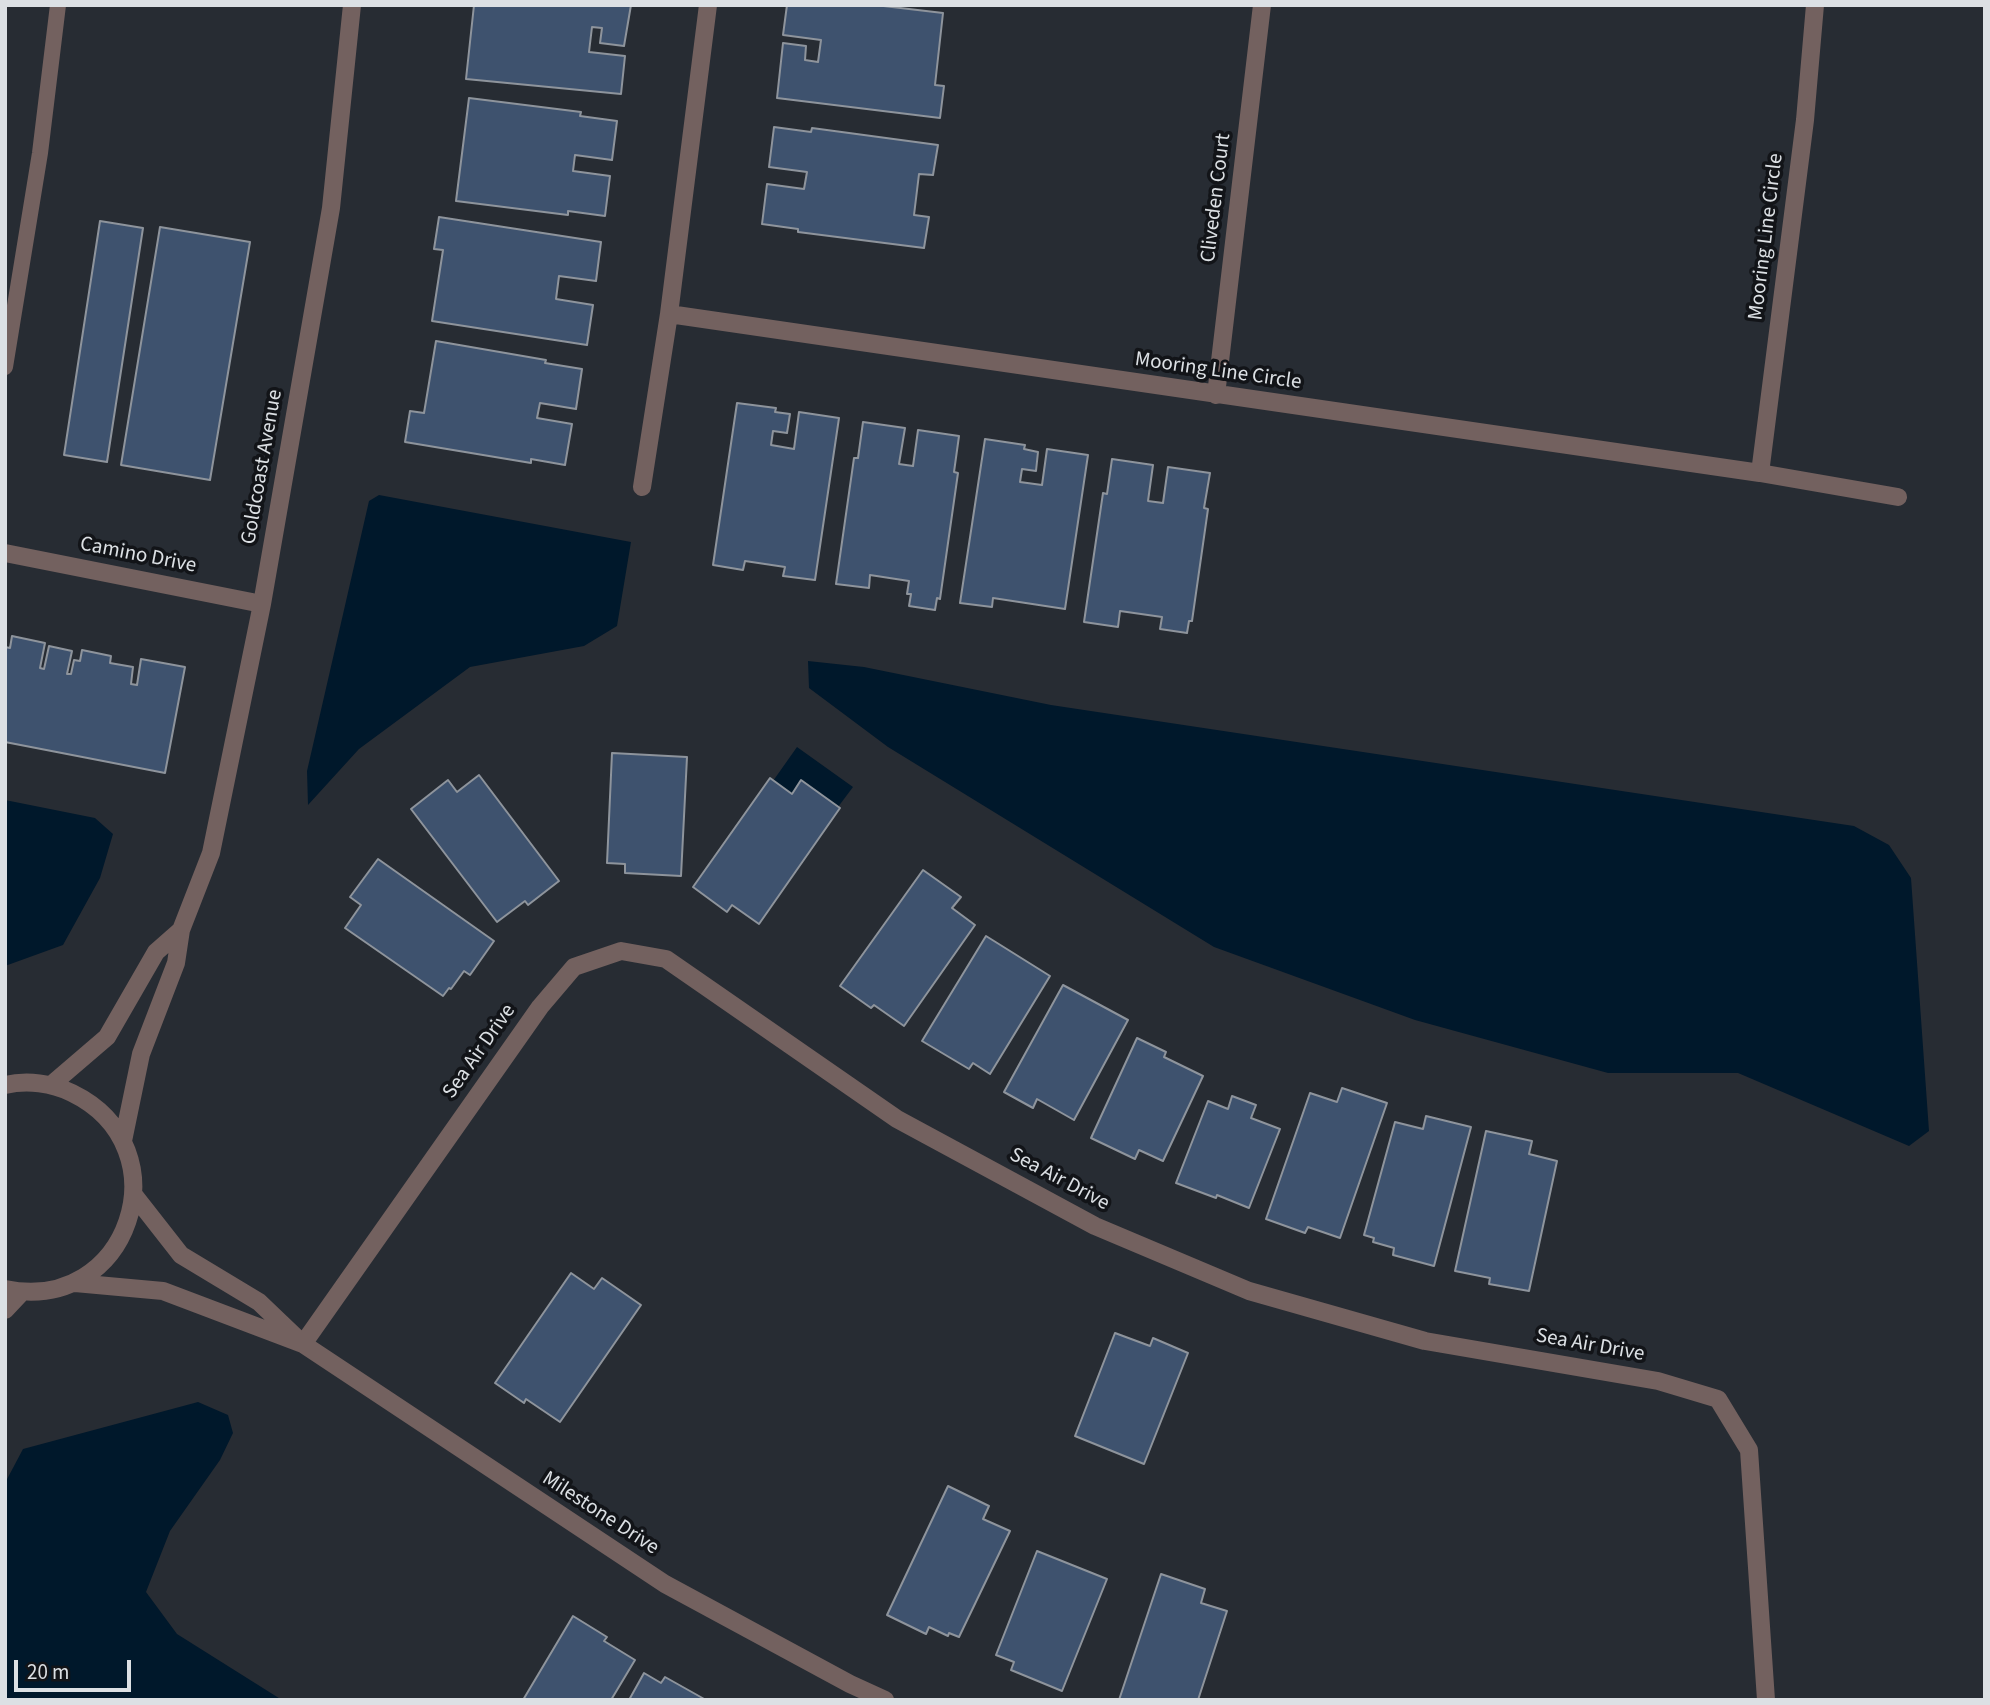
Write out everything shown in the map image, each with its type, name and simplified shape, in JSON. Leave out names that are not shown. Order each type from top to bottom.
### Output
[{"type":"street","name":"Goldcoast Avenue","points":[[123,1141],[141,1054],[176,963],[181,930],[211,853],[262,604],[331,208],[352,5]]},
{"type":"street","points":[[642,487],[669,314],[708,5]]},
{"type":"street","name":"Cliveden Court","points":[[1216,396],[1262,5]]},
{"type":"street","name":"Mooring Line Circle","points":[[1760,473],[1805,120],[1815,5]]},
{"type":"street","name":"Mooring Line Circle","points":[[669,314],[1216,396],[1760,473],[1898,497]]},
{"type":"street","name":"Camino Drive","points":[[5,553],[262,604]]},
{"type":"street","name":"Goldcoast Avenue","points":[[51,1085],[107,1037],[156,952],[181,930]]},
{"type":"street","name":"Sea Air Drive","points":[[303,1344],[540,1007],[574,967],[621,951],[666,960],[897,1119],[1095,1226],[1249,1291],[1425,1341],[1658,1381],[1718,1399],[1749,1450],[1766,1700]]},
{"type":"street","points":[[5,1086],[36,1082],[63,1088],[87,1100],[108,1118],[123,1141],[132,1168],[134,1195],[128,1223],[116,1247],[98,1268],[75,1283],[49,1291],[13,1291],[5,1310]]},
{"type":"street","name":"Milestone Drive","points":[[134,1195],[181,1255],[259,1303],[303,1344],[665,1584],[850,1684],[885,1700]]},
{"type":"street","name":"Milestone Drive","points":[[75,1283],[163,1291],[303,1344]]},
{"type":"lane","points":[[5,367],[40,153],[58,5]]},
{"type":"water","points":[[379,495],[631,542],[617,626],[584,646],[470,667],[359,749],[308,805],[307,771],[369,501]]},
{"type":"water","points":[[808,661],[864,667],[1051,705],[1854,826],[1889,845],[1911,878],[1929,1131],[1909,1146],[1738,1073],[1608,1073],[1415,1020],[1214,947],[888,747],[809,688]]},
{"type":"water","points":[[797,747],[853,787],[838,807],[801,781],[792,794],[773,781]]},
{"type":"water","points":[[5,800],[95,818],[113,834],[100,878],[63,945],[5,966]]},
{"type":"water","points":[[198,1402],[228,1415],[233,1433],[220,1460],[170,1531],[146,1592],[177,1634],[282,1700],[5,1700],[5,1483],[23,1449]]},
{"type":"building","points":[[474,5],[631,5],[624,46],[600,43],[602,28],[592,27],[589,52],[625,56],[621,94],[466,79]]},
{"type":"building","points":[[787,5],[875,5],[943,13],[935,85],[944,86],[940,118],[777,98],[783,43],[806,46],[805,60],[818,62],[821,40],[783,35]]},
{"type":"building","points":[[469,98],[581,112],[580,116],[617,121],[612,160],[575,155],[573,171],[610,176],[605,216],[568,211],[568,215],[456,201]]},
{"type":"building","points":[[774,127],[811,132],[812,128],[938,145],[933,175],[919,174],[914,215],[929,217],[924,248],[798,232],[798,229],[762,224],[767,184],[804,189],[807,172],[769,167]]},
{"type":"building","points":[[439,217],[601,242],[596,281],[559,276],[556,299],[593,305],[587,345],[432,321],[443,250],[434,249]]},
{"type":"building","points":[[100,221],[143,228],[107,462],[64,455]]},
{"type":"building","points":[[160,227],[250,242],[210,480],[121,465]]},
{"type":"building","points":[[436,341],[582,369],[576,409],[540,403],[537,418],[572,424],[565,465],[531,459],[531,463],[405,442],[410,411],[424,413]]},
{"type":"building","points":[[737,403],[776,408],[775,412],[790,414],[787,433],[773,431],[771,445],[794,449],[799,412],[839,418],[815,580],[783,576],[785,567],[745,561],[743,570],[713,565]]},
{"type":"building","points":[[863,422],[905,428],[899,464],[913,466],[918,430],[959,436],[954,472],[958,473],[940,599],[937,598],[935,610],[909,606],[909,581],[870,575],[869,588],[836,584],[854,458],[858,458]]},
{"type":"building","points":[[985,439],[1025,445],[1024,449],[1038,452],[1036,471],[1022,469],[1020,482],[1042,485],[1047,449],[1088,455],[1065,609],[993,598],[992,607],[960,603]]},
{"type":"building","points":[[1112,459],[1153,465],[1148,501],[1163,503],[1168,467],[1210,473],[1204,508],[1208,509],[1192,621],[1189,621],[1187,633],[1160,629],[1162,617],[1120,611],[1118,627],[1084,622],[1103,493],[1107,494]]},
{"type":"building","points":[[12,636],[45,643],[40,668],[44,669],[49,646],[72,651],[67,674],[71,674],[74,660],[80,661],[82,650],[111,656],[110,663],[133,667],[131,684],[137,685],[141,659],[185,667],[165,773],[5,742],[5,647],[10,648]]},
{"type":"building","points":[[612,753],[687,757],[681,876],[625,873],[625,864],[607,863]]},
{"type":"building","points":[[479,775],[559,881],[528,905],[525,901],[497,922],[411,809],[448,780],[457,792]]},
{"type":"building","points":[[770,778],[792,794],[801,780],[840,808],[759,924],[732,905],[727,912],[693,887]]},
{"type":"building","points":[[378,859],[494,941],[470,975],[464,971],[443,996],[345,928],[361,905],[350,897]]},
{"type":"building","points":[[923,870],[961,897],[952,908],[975,925],[904,1026],[874,1005],[871,1008],[840,986]]},
{"type":"building","points":[[986,936],[1050,976],[990,1074],[973,1063],[969,1069],[922,1041]]},
{"type":"building","points":[[1063,985],[1128,1020],[1074,1120],[1037,1099],[1033,1108],[1004,1092]]},
{"type":"building","points":[[1137,1038],[1166,1052],[1164,1057],[1203,1076],[1163,1161],[1139,1150],[1135,1159],[1091,1138]]},
{"type":"building","points":[[1342,1088],[1387,1103],[1340,1238],[1308,1227],[1305,1233],[1266,1219],[1310,1093],[1337,1102]]},
{"type":"building","points":[[1232,1096],[1256,1105],[1251,1118],[1280,1129],[1249,1208],[1176,1183],[1208,1101],[1228,1109]]},
{"type":"building","points":[[1426,1116],[1471,1127],[1434,1266],[1393,1255],[1394,1248],[1373,1242],[1374,1238],[1364,1235],[1395,1122],[1423,1129]]},
{"type":"building","points":[[1486,1131],[1532,1141],[1529,1154],[1557,1161],[1529,1291],[1489,1284],[1490,1278],[1455,1271]]},
{"type":"building","points":[[571,1273],[594,1289],[602,1278],[641,1305],[560,1422],[526,1399],[524,1403],[495,1383]]},
{"type":"building","points":[[1115,1333],[1150,1346],[1153,1338],[1188,1353],[1144,1464],[1075,1436]]},
{"type":"building","points":[[948,1486],[989,1506],[983,1519],[1010,1531],[959,1637],[949,1633],[948,1636],[929,1627],[926,1634],[887,1615]]},
{"type":"building","points":[[1037,1551],[1107,1579],[1062,1691],[1011,1670],[1014,1662],[996,1655]]},
{"type":"building","points":[[1161,1574],[1205,1589],[1201,1603],[1227,1611],[1198,1700],[1119,1700]]},
{"type":"building","points":[[573,1616],[607,1637],[604,1641],[635,1660],[611,1700],[523,1700]]},
{"type":"building","points":[[644,1673],[661,1683],[665,1677],[706,1700],[629,1700]]}]
